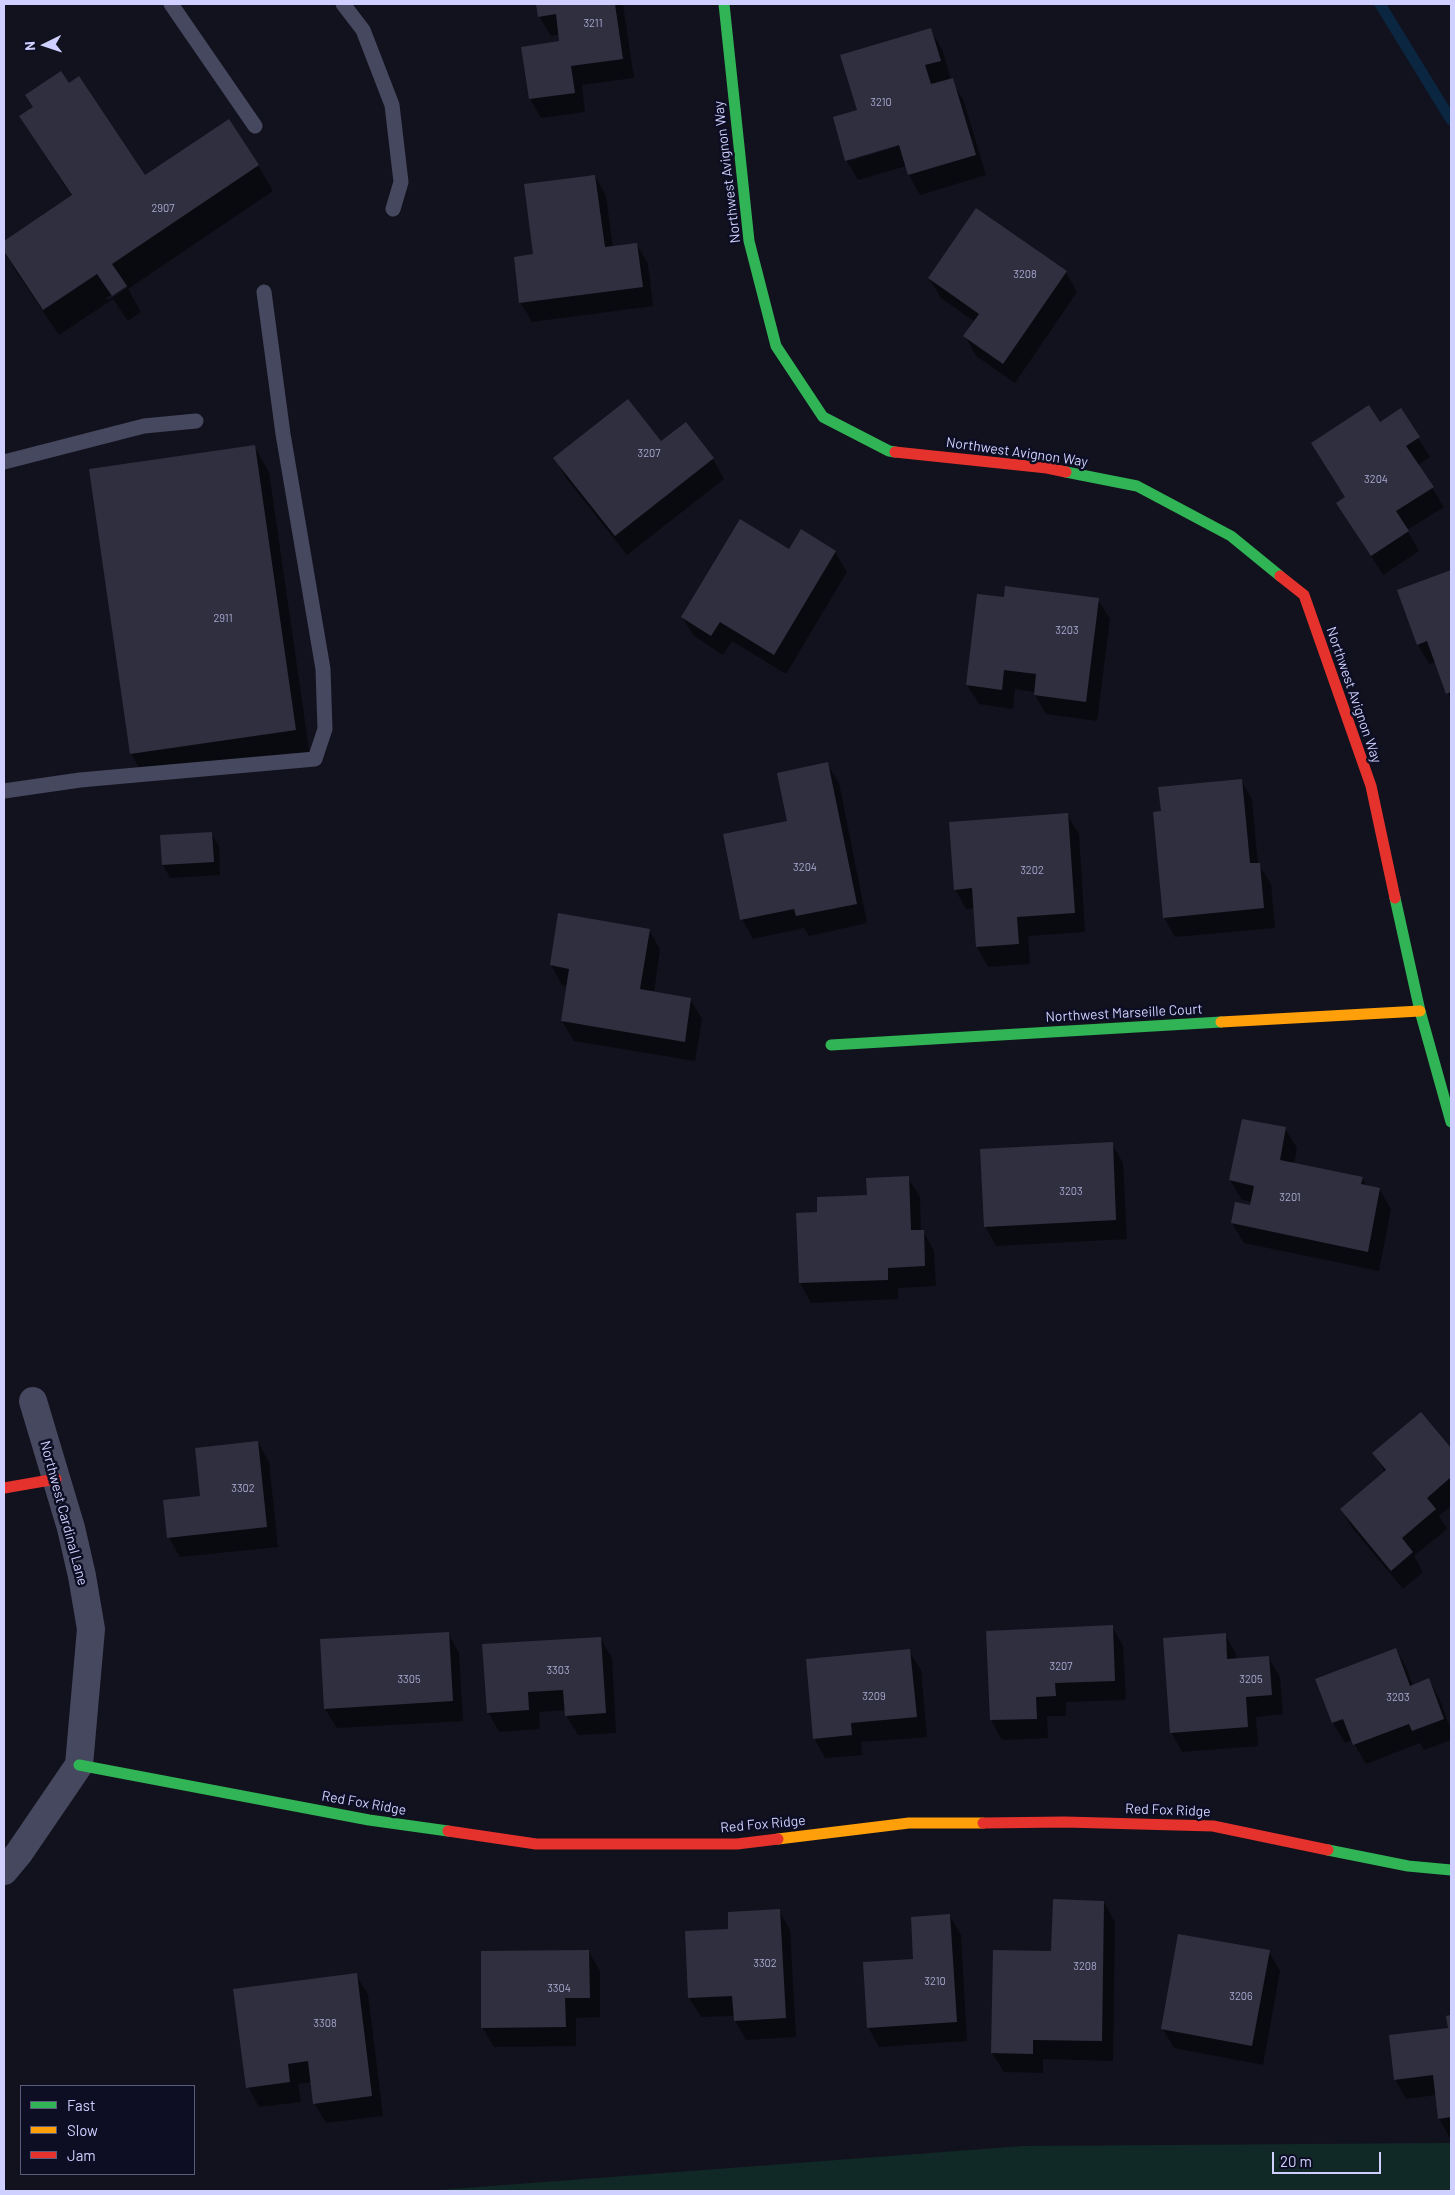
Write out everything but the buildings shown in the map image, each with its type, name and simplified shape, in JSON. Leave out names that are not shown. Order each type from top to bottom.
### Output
[{"type":"street","name":"Northwest Avignon Way","points":[[724,4],[749,241],[776,346],[823,417],[889,451],[1047,468],[1138,486],[1232,536],[1304,595],[1370,786],[1420,1011],[1451,1122]]},
{"type":"street","name":"Northwest Marseille Court","points":[[831,1045],[1420,1011]]},
{"type":"street","name":"Northwest Cardinal Lane","points":[[4,1871],[19,1853],[79,1765],[91,1629],[82,1576],[56,1479],[32,1401]]},
{"type":"street","points":[[4,1488],[56,1479]]},
{"type":"street","name":"Red Fox Ridge","points":[[79,1765],[369,1820],[536,1844],[737,1844],[909,1823],[1065,1822],[1213,1826],[1408,1866],[1451,1870]]},
{"type":"lane","points":[[171,4],[255,126]]},
{"type":"lane","points":[[342,4],[363,30],[392,105],[401,182],[394,209]]},
{"type":"lane","points":[[4,792],[80,780],[315,759],[325,729],[323,669],[283,434],[264,292]]},
{"type":"lane","points":[[4,462],[144,426],[196,421]]},
{"type":"green space","points":[[1451,2143],[1451,2191],[425,2191],[1023,2146]]},
{"type":"waterway","points":[[1380,4],[1451,120]]},
{"type":"traffic: fast","points":[[724,4],[749,241],[776,346],[823,417],[889,451],[895,452]]},
{"type":"traffic: fast","points":[[1066,472],[1137,486],[1231,536],[1280,576]]},
{"type":"traffic: fast","points":[[1395,898],[1420,1011],[1451,1122]]},
{"type":"traffic: fast","points":[[831,1045],[1221,1022]]},
{"type":"traffic: fast","points":[[79,1765],[369,1820],[448,1831]]},
{"type":"traffic: fast","points":[[1328,1850],[1408,1866],[1451,1870]]},
{"type":"traffic: slow","points":[[1221,1022],[1420,1011]]},
{"type":"traffic: slow","points":[[778,1839],[909,1823],[983,1823]]},
{"type":"traffic: jam","points":[[895,452],[1047,468],[1066,472]]},
{"type":"traffic: jam","points":[[1280,576],[1304,595],[1371,786],[1395,898]]},
{"type":"traffic: jam","points":[[4,1488],[56,1479]]},
{"type":"traffic: jam","points":[[983,1823],[1065,1822],[1213,1826],[1328,1850]]},
{"type":"traffic: jam","points":[[448,1831],[536,1844],[737,1844],[778,1839]]}]
